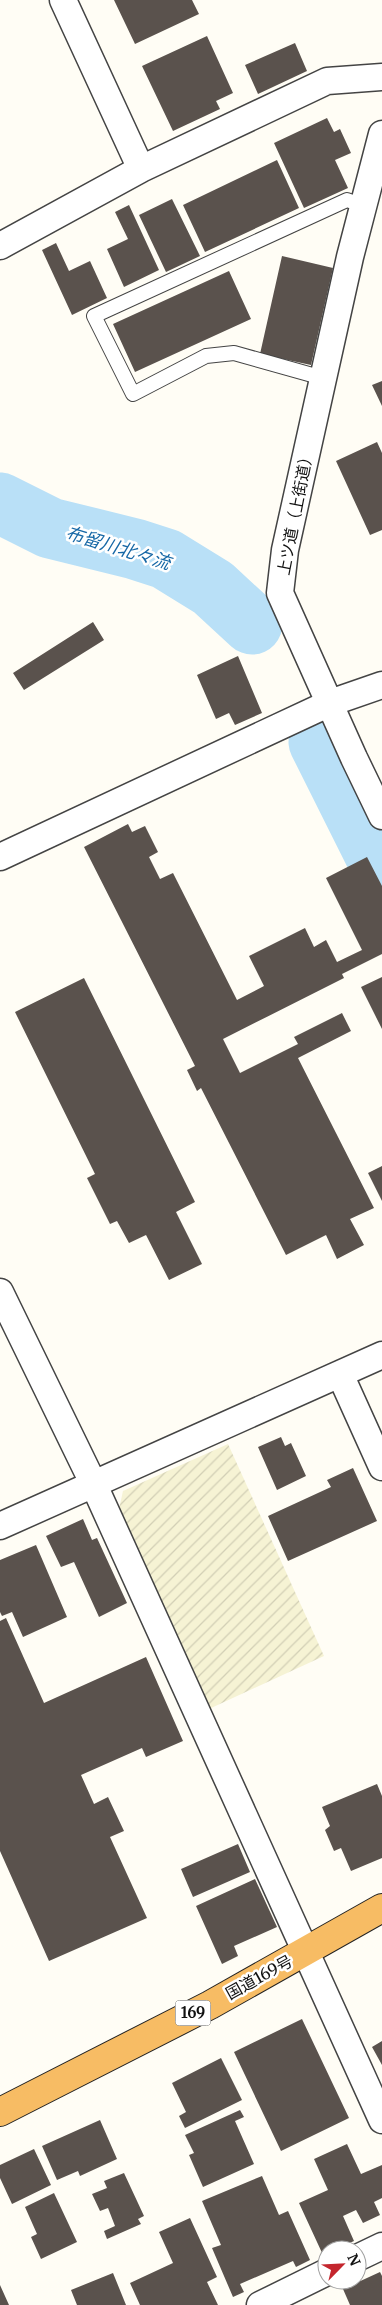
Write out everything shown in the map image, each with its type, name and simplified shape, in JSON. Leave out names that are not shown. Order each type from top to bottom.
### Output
[{"type":"highway","name":"国道169号","points":[[0,2112],[210,2005],[382,1908]]},
{"type":"street","points":[[63,0],[140,169]]},
{"type":"street","points":[[0,246],[140,169],[327,81],[382,77]]},
{"type":"street","name":"上ツ道（上街道）","points":[[382,134],[323,378],[285,550],[280,593],[382,816]]},
{"type":"street","points":[[0,857],[330,703],[382,685]]},
{"type":"street","points":[[0,1292],[94,1485],[382,2120]]},
{"type":"street","points":[[0,1526],[382,1355]]},
{"type":"street","points":[[340,1374],[382,1468]]},
{"type":"street","points":[[367,2253],[382,2246]]},
{"type":"street","points":[[260,2305],[317,2277]]},
{"type":"lane","points":[[323,378],[234,354],[206,356],[133,394],[94,316],[347,200],[364,206]]},
{"type":"shaded area","points":[[228,1444],[324,1656],[209,1709],[119,1509],[123,1491]]},
{"type":"building","points":[[114,0],[192,0],[199,14],[135,44]]},
{"type":"building","points":[[207,36],[233,93],[216,101],[220,109],[173,131],[142,66]]},
{"type":"building","points":[[295,43],[307,71],[258,94],[245,65]]},
{"type":"building","points":[[327,118],[334,132],[340,129],[351,153],[335,160],[348,188],[304,208],[274,143]]},
{"type":"building","points":[[277,160],[299,208],[205,252],[183,205]]},
{"type":"building","points":[[172,199],[200,256],[166,272],[139,215]]},
{"type":"building","points":[[129,205],[159,270],[124,287],[107,249],[128,239],[115,212]]},
{"type":"building","points":[[56,243],[69,271],[90,261],[107,298],[72,315],[42,250]]},
{"type":"building","points":[[282,256],[333,268],[311,365],[260,354]]},
{"type":"building","points":[[229,271],[251,319],[135,372],[113,324]]},
{"type":"building","points":[[382,381],[382,406],[372,385]]},
{"type":"building","points":[[377,442],[382,453],[382,530],[370,535],[336,461]]},
{"type":"building","points":[[93,622],[104,640],[24,690],[13,673]]},
{"type":"building","points":[[238,656],[262,713],[235,725],[229,713],[216,719],[197,675]]},
{"type":"building","points":[[128,824],[132,832],[145,826],[158,852],[149,857],[160,879],[173,873],[237,1000],[264,986],[249,956],[305,928],[314,947],[326,940],[337,962],[362,950],[326,878],[367,857],[382,886],[382,954],[342,974],[344,978],[223,1039],[240,1073],[298,1044],[294,1037],[342,1013],[351,1031],[298,1058],[374,1208],[350,1219],[364,1245],[337,1259],[326,1235],[286,1255],[201,1088],[197,1091],[187,1070],[195,1066],[84,847]]},
{"type":"building","points":[[382,977],[382,1029],[361,987]]},
{"type":"building","points":[[84,978],[195,1202],[176,1212],[202,1264],[169,1280],[146,1235],[129,1243],[117,1221],[110,1224],[87,1178],[95,1174],[15,1012]]},
{"type":"building","points":[[382,1166],[382,1201],[368,1173]]},
{"type":"building","points":[[281,1437],[285,1446],[291,1443],[306,1476],[277,1490],[258,1447]]},
{"type":"building","points":[[353,1468],[377,1521],[288,1561],[268,1516],[331,1487],[327,1480]]},
{"type":"building","points":[[83,1519],[92,1540],[97,1538],[127,1603],[99,1617],[74,1562],[61,1567],[46,1536]]},
{"type":"building","points":[[36,1545],[67,1617],[23,1637],[12,1612],[2,1616],[0,1612],[0,1560]]},
{"type":"building","points":[[6,1618],[44,1703],[146,1657],[183,1741],[146,1757],[142,1748],[81,1775],[94,1804],[108,1797],[124,1831],[110,1837],[147,1918],[49,1961],[0,1851],[0,1621]]},
{"type":"building","points":[[377,1784],[382,1796],[382,1858],[351,1871],[341,1848],[334,1851],[325,1830],[330,1826],[322,1807]]},
{"type":"building","points":[[238,1844],[250,1872],[193,1897],[181,1869]]},
{"type":"building","points":[[255,1879],[277,1927],[234,1946],[238,1956],[222,1964],[196,1906]]},
{"type":"building","points":[[302,2019],[349,2118],[281,2151],[234,2052]]},
{"type":"building","points":[[382,2041],[382,2065],[372,2047]]},
{"type":"building","points":[[221,2058],[242,2100],[185,2128],[179,2116],[186,2112],[172,2083]]},
{"type":"building","points":[[240,2110],[244,2117],[235,2121],[254,2164],[203,2187],[189,2155],[194,2153],[185,2135]]},
{"type":"building","points":[[100,2120],[117,2159],[80,2176],[78,2171],[57,2180],[42,2146]]},
{"type":"building","points":[[347,2144],[361,2174],[382,2165],[382,2198],[374,2202],[380,2215],[363,2223],[356,2210],[343,2216],[354,2240],[317,2240],[317,2242],[299,2203],[328,2190],[314,2159]]},
{"type":"building","points":[[34,2149],[51,2185],[12,2204],[0,2178],[0,2165]]},
{"type":"building","points":[[124,2173],[144,2216],[138,2219],[141,2224],[107,2239],[104,2231],[115,2226],[108,2208],[100,2211],[92,2194],[107,2188],[104,2181]]},
{"type":"building","points":[[262,2176],[279,2215],[288,2211],[310,2260],[296,2267],[293,2261],[240,2284],[244,2292],[233,2297],[212,2248],[221,2245],[202,2201]]},
{"type":"building","points":[[54,2193],[77,2242],[41,2259],[31,2237],[37,2234],[25,2207]]},
{"type":"building","points":[[190,2218],[217,2277],[207,2282],[218,2305],[140,2305],[130,2283],[173,2263],[159,2232]]},
{"type":"building","points":[[380,2272],[382,2276],[382,2305],[350,2305],[343,2290],[367,2290],[367,2278]]},
{"type":"building","points":[[113,2273],[126,2305],[77,2305],[71,2290]]},
{"type":"building","points":[[0,2285],[9,2305],[0,2305]]},
{"type":"waterway","name":"布留川北々流","points":[[0,503],[50,528],[135,549],[166,559],[213,588],[252,624]]},
{"type":"waterway","name":"布留川北々流","points":[[319,742],[382,868]]}]
